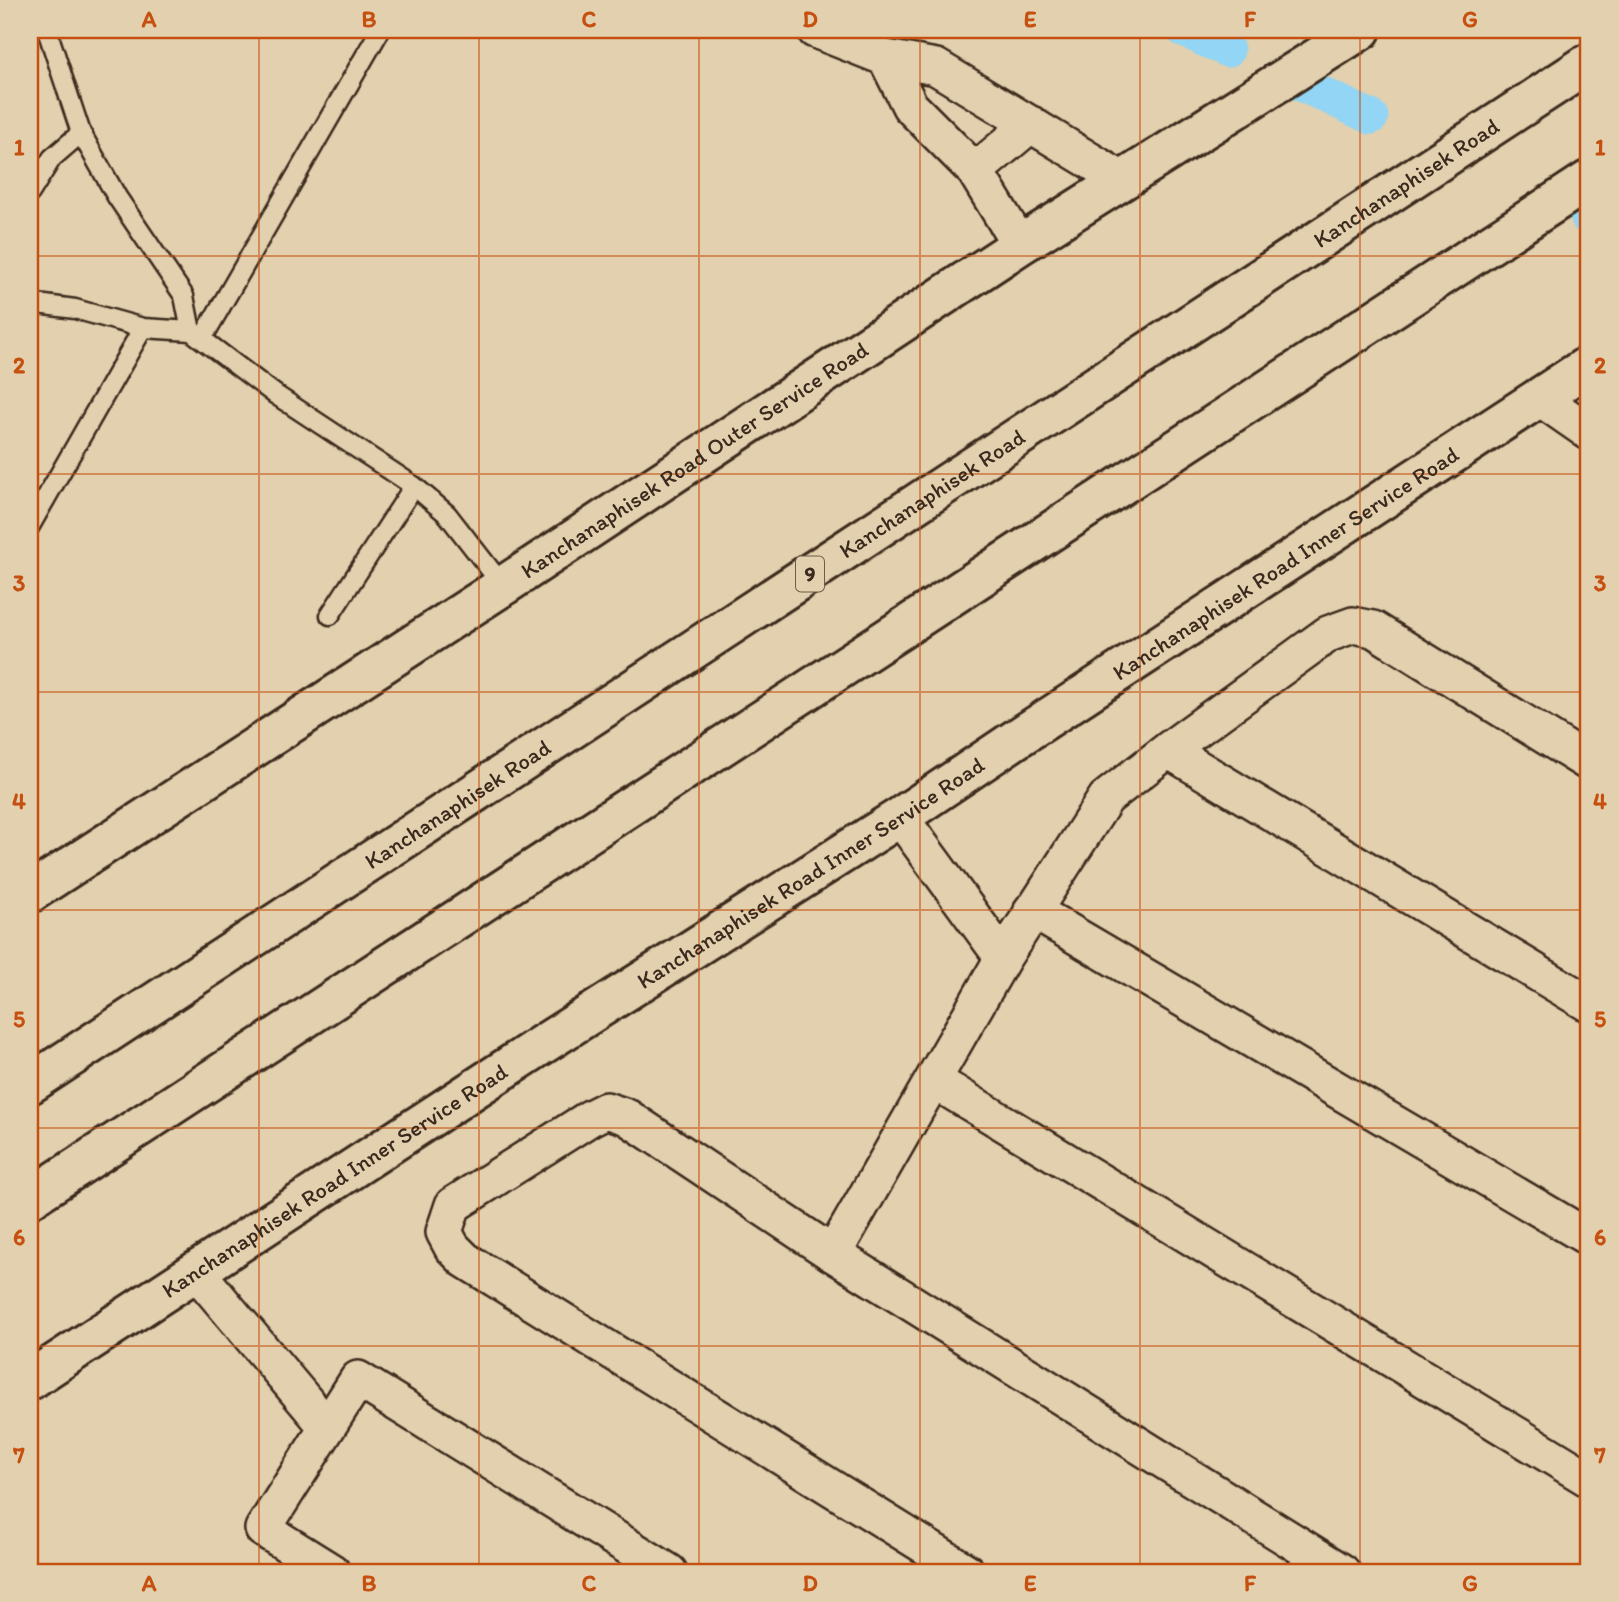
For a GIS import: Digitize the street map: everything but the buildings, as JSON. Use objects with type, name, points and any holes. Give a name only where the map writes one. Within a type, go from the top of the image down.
[{"type":"main road","name":"Kanchanaphisek Road Outer Service Road","points":[[30,893],[503,586],[1020,245],[1361,30]]},
{"type":"main road","name":"Kanchanaphisek Road","points":[[30,1084],[1589,63]]},
{"type":"main road","points":[[30,1198],[1589,180]]},
{"type":"main road","name":"Kanchanaphisek Road Inner Service Road","points":[[30,1380],[540,1046],[900,817],[1589,365]]},
{"type":"street","points":[[815,30],[886,58],[936,67],[1122,180]]},
{"type":"street","points":[[886,58],[910,106],[975,171],[1020,245]]},
{"type":"street","points":[[975,171],[1031,124]]},
{"type":"street","points":[[1540,398],[1589,432]]},
{"type":"street","points":[[833,1254],[1003,958],[1106,798],[1328,634],[1353,625],[1373,629],[1589,763]]},
{"type":"street","points":[[1168,750],[1589,1004]]},
{"type":"street","points":[[900,817],[1003,958]]},
{"type":"street","points":[[1032,910],[1589,1238]]},
{"type":"street","points":[[933,1080],[1589,1479]]},
{"type":"street","points":[[967,1572],[465,1260],[452,1247],[444,1232],[453,1205],[590,1118],[606,1110],[627,1117],[833,1254],[1342,1572]]},
{"type":"street","points":[[196,1272],[327,1427]]},
{"type":"street","points":[[332,1572],[263,1530],[358,1380],[669,1572]]},
{"type":"lane","points":[[47,30],[82,133],[117,197],[184,296],[196,335]]},
{"type":"lane","points":[[196,335],[379,32]]},
{"type":"lane","points":[[30,193],[52,158],[82,133]]},
{"type":"lane","points":[[30,303],[75,309],[143,328],[196,335],[276,395],[414,486],[447,514],[503,586]]},
{"type":"lane","points":[[30,526],[143,328]]},
{"type":"lane","points":[[330,615],[414,486]]},
{"type":"waterway","points":[[1184,30],[1227,50]]},
{"type":"waterway","points":[[1303,85],[1371,117]]}]
